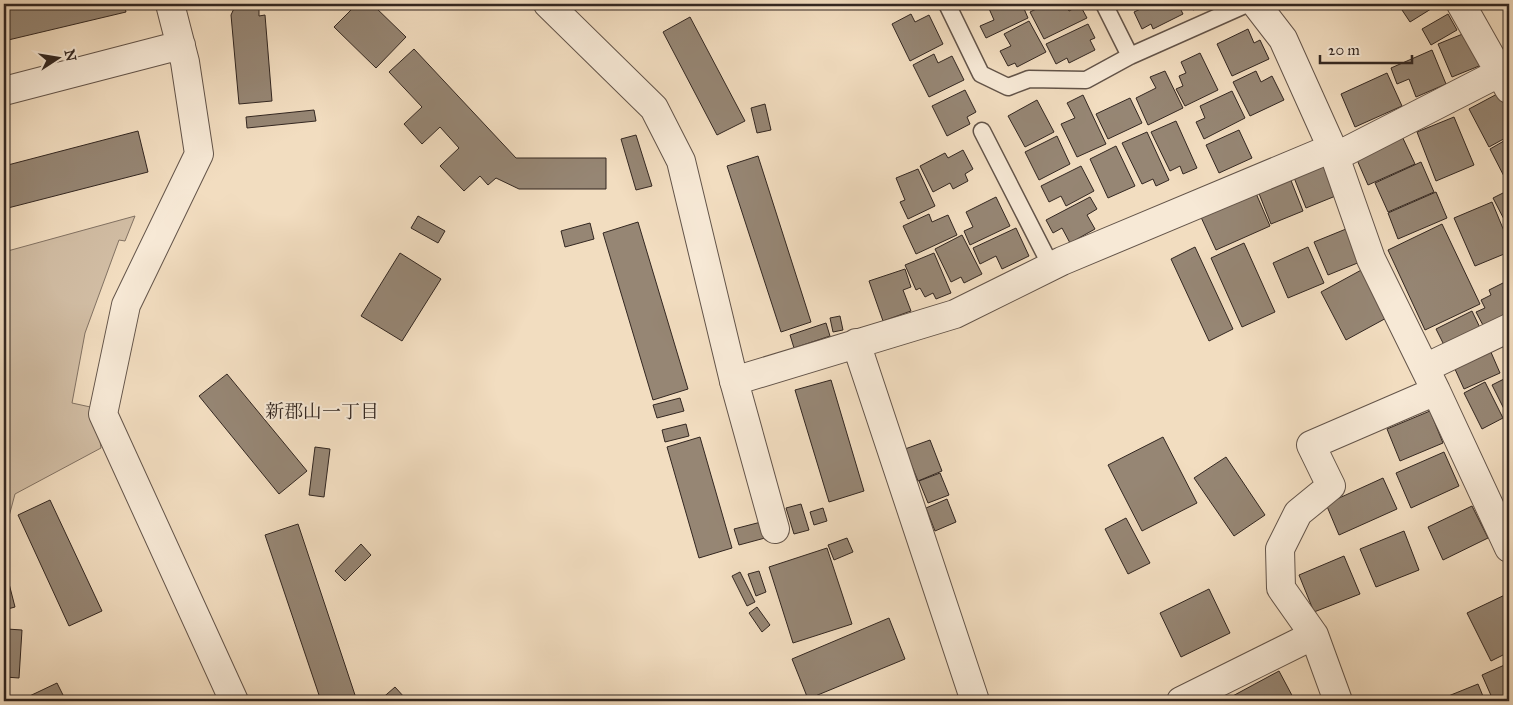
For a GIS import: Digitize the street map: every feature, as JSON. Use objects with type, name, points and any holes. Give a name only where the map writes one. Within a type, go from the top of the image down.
[{"type":"street","points":[[170,4],[185,62],[199,154],[126,305],[103,414],[234,701]]},
{"type":"street","points":[[548,4],[654,108],[682,161],[734,381],[774,529]]},
{"type":"street","points":[[1256,4],[1283,39],[1334,153],[1370,259],[1430,379],[1509,548]]},
{"type":"street","points":[[734,381],[956,314],[1062,261],[1334,153],[1505,81],[1461,4]]},
{"type":"street","points":[[4,91],[181,45]]},
{"type":"street","points":[[1338,701],[1314,635],[1281,588],[1280,549],[1298,512],[1331,486],[1311,445],[1430,379],[1509,328]]},
{"type":"street","points":[[856,343],[974,701]]},
{"type":"street","points":[[1180,701],[1314,635]]},
{"type":"lane","points":[[947,4],[981,74],[1008,87],[1029,78],[1086,80],[1130,56],[1247,4]]},
{"type":"lane","points":[[1104,4],[1130,56]]},
{"type":"lane","points":[[982,131],[1051,266]]},
{"type":"shaded area","points":[[135,216],[125,241],[119,240],[85,333],[72,403],[95,408],[101,448],[15,494],[4,535],[4,252]]},
{"type":"building","points":[[4,4],[124,4],[126,12],[4,41]]},
{"type":"building","points":[[236,4],[263,4],[259,9],[259,16],[265,15],[272,101],[239,104],[231,15]]},
{"type":"building","points":[[357,4],[372,4],[406,37],[376,68],[334,27]]},
{"type":"building","points":[[987,4],[1022,4],[1028,18],[986,38],[980,26],[994,20]]},
{"type":"building","points":[[1046,4],[1065,4],[1069,11],[1080,5],[1087,18],[1044,39],[1030,12]]},
{"type":"building","points":[[1146,4],[1178,4],[1183,14],[1153,29],[1151,24],[1142,29],[1134,12],[1147,6]]},
{"type":"building","points":[[1190,4],[1206,4],[1193,10]]},
{"type":"building","points":[[1398,4],[1439,4],[1410,22]]},
{"type":"building","points":[[911,14],[915,22],[929,15],[943,44],[910,61],[892,24]]},
{"type":"building","points":[[1448,14],[1457,30],[1431,45],[1422,29]]},
{"type":"building","points":[[690,17],[745,121],[717,135],[663,32]]},
{"type":"building","points":[[1029,21],[1046,52],[1017,67],[1015,63],[1008,66],[1000,51],[1011,46],[1004,34]]},
{"type":"building","points":[[1088,24],[1095,38],[1090,40],[1095,50],[1069,63],[1067,58],[1056,64],[1046,44]]},
{"type":"building","points":[[1248,29],[1254,43],[1260,40],[1269,59],[1232,76],[1217,44]]},
{"type":"building","points":[[1470,31],[1484,64],[1452,77],[1438,44]]},
{"type":"building","points":[[414,49],[516,158],[606,158],[606,189],[519,189],[496,178],[488,185],[480,176],[464,191],[440,166],[459,148],[440,127],[422,144],[404,124],[422,107],[389,72]]},
{"type":"building","points":[[1432,50],[1446,84],[1416,97],[1409,79],[1397,84],[1391,68]]},
{"type":"building","points":[[1200,53],[1218,90],[1185,106],[1176,89],[1183,86],[1179,76],[1186,73],[1181,62]]},
{"type":"building","points":[[934,54],[938,63],[952,56],[964,80],[929,97],[913,65]]},
{"type":"building","points":[[1165,71],[1183,108],[1148,125],[1136,98],[1156,88],[1150,77]]},
{"type":"building","points":[[1256,71],[1261,82],[1272,76],[1284,100],[1250,116],[1233,82]]},
{"type":"building","points":[[1387,73],[1402,106],[1355,127],[1341,94]]},
{"type":"building","points":[[965,90],[976,112],[967,117],[970,124],[947,136],[932,106]]},
{"type":"building","points":[[1232,91],[1245,118],[1204,139],[1196,122],[1205,118],[1200,106]]},
{"type":"building","points":[[1499,93],[1509,113],[1509,136],[1489,147],[1469,109]]},
{"type":"building","points":[[1083,95],[1106,144],[1077,157],[1061,124],[1075,118],[1067,103]]},
{"type":"building","points":[[1130,98],[1142,123],[1108,139],[1096,114]]},
{"type":"building","points":[[1037,100],[1054,132],[1025,147],[1008,116]]},
{"type":"building","points":[[765,104],[771,130],[757,133],[751,108]]},
{"type":"building","points":[[314,110],[316,121],[247,128],[246,117]]},
{"type":"building","points":[[1454,117],[1474,165],[1436,181],[1417,132]]},
{"type":"building","points":[[1176,121],[1197,168],[1183,174],[1180,166],[1170,171],[1151,132]]},
{"type":"building","points":[[1239,130],[1252,158],[1219,173],[1206,145]]},
{"type":"building","points":[[138,131],[148,172],[4,209],[4,166]]},
{"type":"building","points":[[1147,132],[1169,180],[1156,186],[1153,179],[1142,184],[1122,143]]},
{"type":"building","points":[[1400,132],[1415,164],[1368,185],[1354,153]]},
{"type":"building","points":[[636,135],[652,186],[636,190],[621,139]]},
{"type":"building","points":[[1057,136],[1070,164],[1039,180],[1025,152]]},
{"type":"building","points":[[1509,138],[1509,186],[1490,149]]},
{"type":"building","points":[[1116,146],[1135,186],[1108,198],[1090,159]]},
{"type":"building","points":[[963,150],[973,169],[965,174],[968,181],[953,189],[950,183],[933,192],[920,166],[945,153],[948,158]]},
{"type":"building","points":[[758,156],[811,322],[781,332],[727,166]]},
{"type":"building","points":[[1325,162],[1338,195],[1306,208],[1293,175]]},
{"type":"building","points":[[1421,162],[1434,192],[1388,212],[1375,183]]},
{"type":"building","points":[[1081,166],[1094,191],[1066,206],[1061,196],[1049,202],[1041,186]]},
{"type":"building","points":[[918,169],[935,206],[908,219],[900,202],[905,200],[896,178]]},
{"type":"building","points":[[1290,178],[1303,211],[1271,224],[1258,191]]},
{"type":"building","points":[[1509,190],[1509,229],[1493,198]]},
{"type":"building","points":[[1255,191],[1270,226],[1216,250],[1200,215]]},
{"type":"building","points":[[1436,192],[1447,218],[1398,239],[1388,213]]},
{"type":"building","points":[[996,197],[1010,226],[970,245],[964,231],[973,227],[966,212]]},
{"type":"building","points":[[1090,197],[1097,209],[1087,215],[1095,229],[1070,243],[1062,228],[1053,233],[1046,220]]},
{"type":"building","points":[[1492,202],[1509,243],[1509,252],[1475,266],[1454,218]]},
{"type":"building","points":[[929,214],[932,222],[948,215],[957,235],[916,254],[903,226]]},
{"type":"building","points":[[418,216],[445,231],[438,243],[411,228]]},
{"type":"building","points":[[638,222],[688,389],[653,400],[603,233]]},
{"type":"building","points":[[590,223],[594,239],[565,247],[561,231]]},
{"type":"building","points":[[1442,224],[1480,304],[1425,330],[1388,250]]},
{"type":"building","points":[[1016,228],[1029,256],[1002,269],[996,256],[980,264],[973,248]]},
{"type":"building","points":[[1346,229],[1360,262],[1328,275],[1314,242]]},
{"type":"building","points":[[962,235],[982,274],[964,283],[961,277],[951,282],[935,249]]},
{"type":"building","points":[[1244,243],[1275,312],[1242,327],[1211,258]]},
{"type":"building","points":[[1195,247],[1233,329],[1209,341],[1171,259]]},
{"type":"building","points":[[1308,247],[1324,283],[1288,298],[1273,263]]},
{"type":"building","points":[[400,253],[441,279],[402,341],[361,316]]},
{"type":"building","points":[[934,253],[951,293],[936,299],[933,293],[925,297],[920,288],[916,290],[905,265]]},
{"type":"building","points":[[1365,268],[1390,316],[1346,340],[1321,292]]},
{"type":"building","points":[[905,269],[911,287],[903,290],[911,311],[883,321],[869,281]]},
{"type":"building","points":[[1509,280],[1509,317],[1485,329],[1476,312],[1485,308],[1481,300],[1491,295],[1489,290]]},
{"type":"building","points":[[1472,311],[1483,334],[1447,351],[1436,329]]},
{"type":"building","points":[[840,316],[843,330],[833,332],[830,318]]},
{"type":"building","points":[[826,323],[830,336],[794,348],[790,335]]},
{"type":"building","points":[[1490,350],[1500,373],[1464,389],[1454,367]]},
{"type":"building","points":[[227,374],[307,471],[279,494],[199,396]]},
{"type":"building","points":[[1504,379],[1509,389],[1509,411],[1506,413],[1492,385]]},
{"type":"building","points":[[831,380],[864,491],[829,502],[795,390]]},
{"type":"building","points":[[1485,382],[1503,418],[1482,429],[1464,393]]},
{"type":"building","points":[[680,398],[684,411],[657,418],[653,405]]},
{"type":"building","points":[[1430,411],[1443,443],[1400,461],[1387,429]]},
{"type":"building","points":[[686,424],[689,436],[665,442],[662,430]]},
{"type":"building","points":[[700,437],[732,548],[699,558],[667,447]]},
{"type":"building","points":[[1163,437],[1197,503],[1142,531],[1108,465]]},
{"type":"building","points":[[930,440],[942,471],[918,481],[905,449]]},
{"type":"building","points":[[315,447],[330,449],[324,497],[309,495]]},
{"type":"building","points":[[1444,452],[1459,486],[1411,508],[1396,473]]},
{"type":"building","points":[[1226,457],[1265,515],[1234,536],[1194,478]]},
{"type":"building","points":[[940,473],[949,495],[928,503],[919,481]]},
{"type":"building","points":[[1383,478],[1397,509],[1339,535],[1326,504]]},
{"type":"building","points":[[947,499],[956,522],[935,531],[926,508]]},
{"type":"building","points":[[50,500],[102,611],[69,626],[18,515]]},
{"type":"building","points":[[801,504],[809,530],[794,534],[786,508]]},
{"type":"building","points":[[1472,506],[1488,538],[1443,560],[1428,527]]},
{"type":"building","points":[[823,508],[827,521],[814,525],[810,512]]},
{"type":"building","points":[[1126,518],[1150,563],[1128,574],[1105,529]]},
{"type":"building","points":[[761,522],[765,538],[739,545],[734,529]]},
{"type":"building","points":[[298,524],[357,701],[321,701],[265,535]]},
{"type":"building","points":[[1404,531],[1419,570],[1376,587],[1360,549]]},
{"type":"building","points":[[847,538],[853,552],[834,560],[828,545]]},
{"type":"building","points":[[361,544],[371,555],[345,581],[335,571]]},
{"type":"building","points":[[827,548],[852,624],[793,643],[769,567]]},
{"type":"building","points":[[1344,556],[1360,594],[1314,612],[1299,575]]},
{"type":"building","points":[[4,564],[15,607],[4,610]]},
{"type":"building","points":[[759,571],[766,592],[756,596],[748,574]]},
{"type":"building","points":[[740,572],[755,602],[747,606],[732,576]]},
{"type":"building","points":[[1209,589],[1230,633],[1181,657],[1160,613]]},
{"type":"building","points":[[1509,593],[1509,652],[1491,661],[1467,613]]},
{"type":"building","points":[[757,607],[770,625],[762,632],[749,613]]},
{"type":"building","points":[[889,618],[905,659],[808,699],[792,659]]},
{"type":"building","points":[[7,629],[22,630],[19,678],[5,677]]},
{"type":"building","points":[[1509,663],[1509,694],[1493,700],[1482,675]]},
{"type":"building","points":[[1279,671],[1295,701],[1230,701],[1229,698]]},
{"type":"building","points":[[57,683],[66,701],[19,701]]},
{"type":"building","points":[[1478,684],[1485,701],[1436,701]]},
{"type":"building","points":[[395,687],[405,698],[402,701],[379,701]]},
{"type":"district","name":"新郡山一丁目","points":[[322,411]]}]
